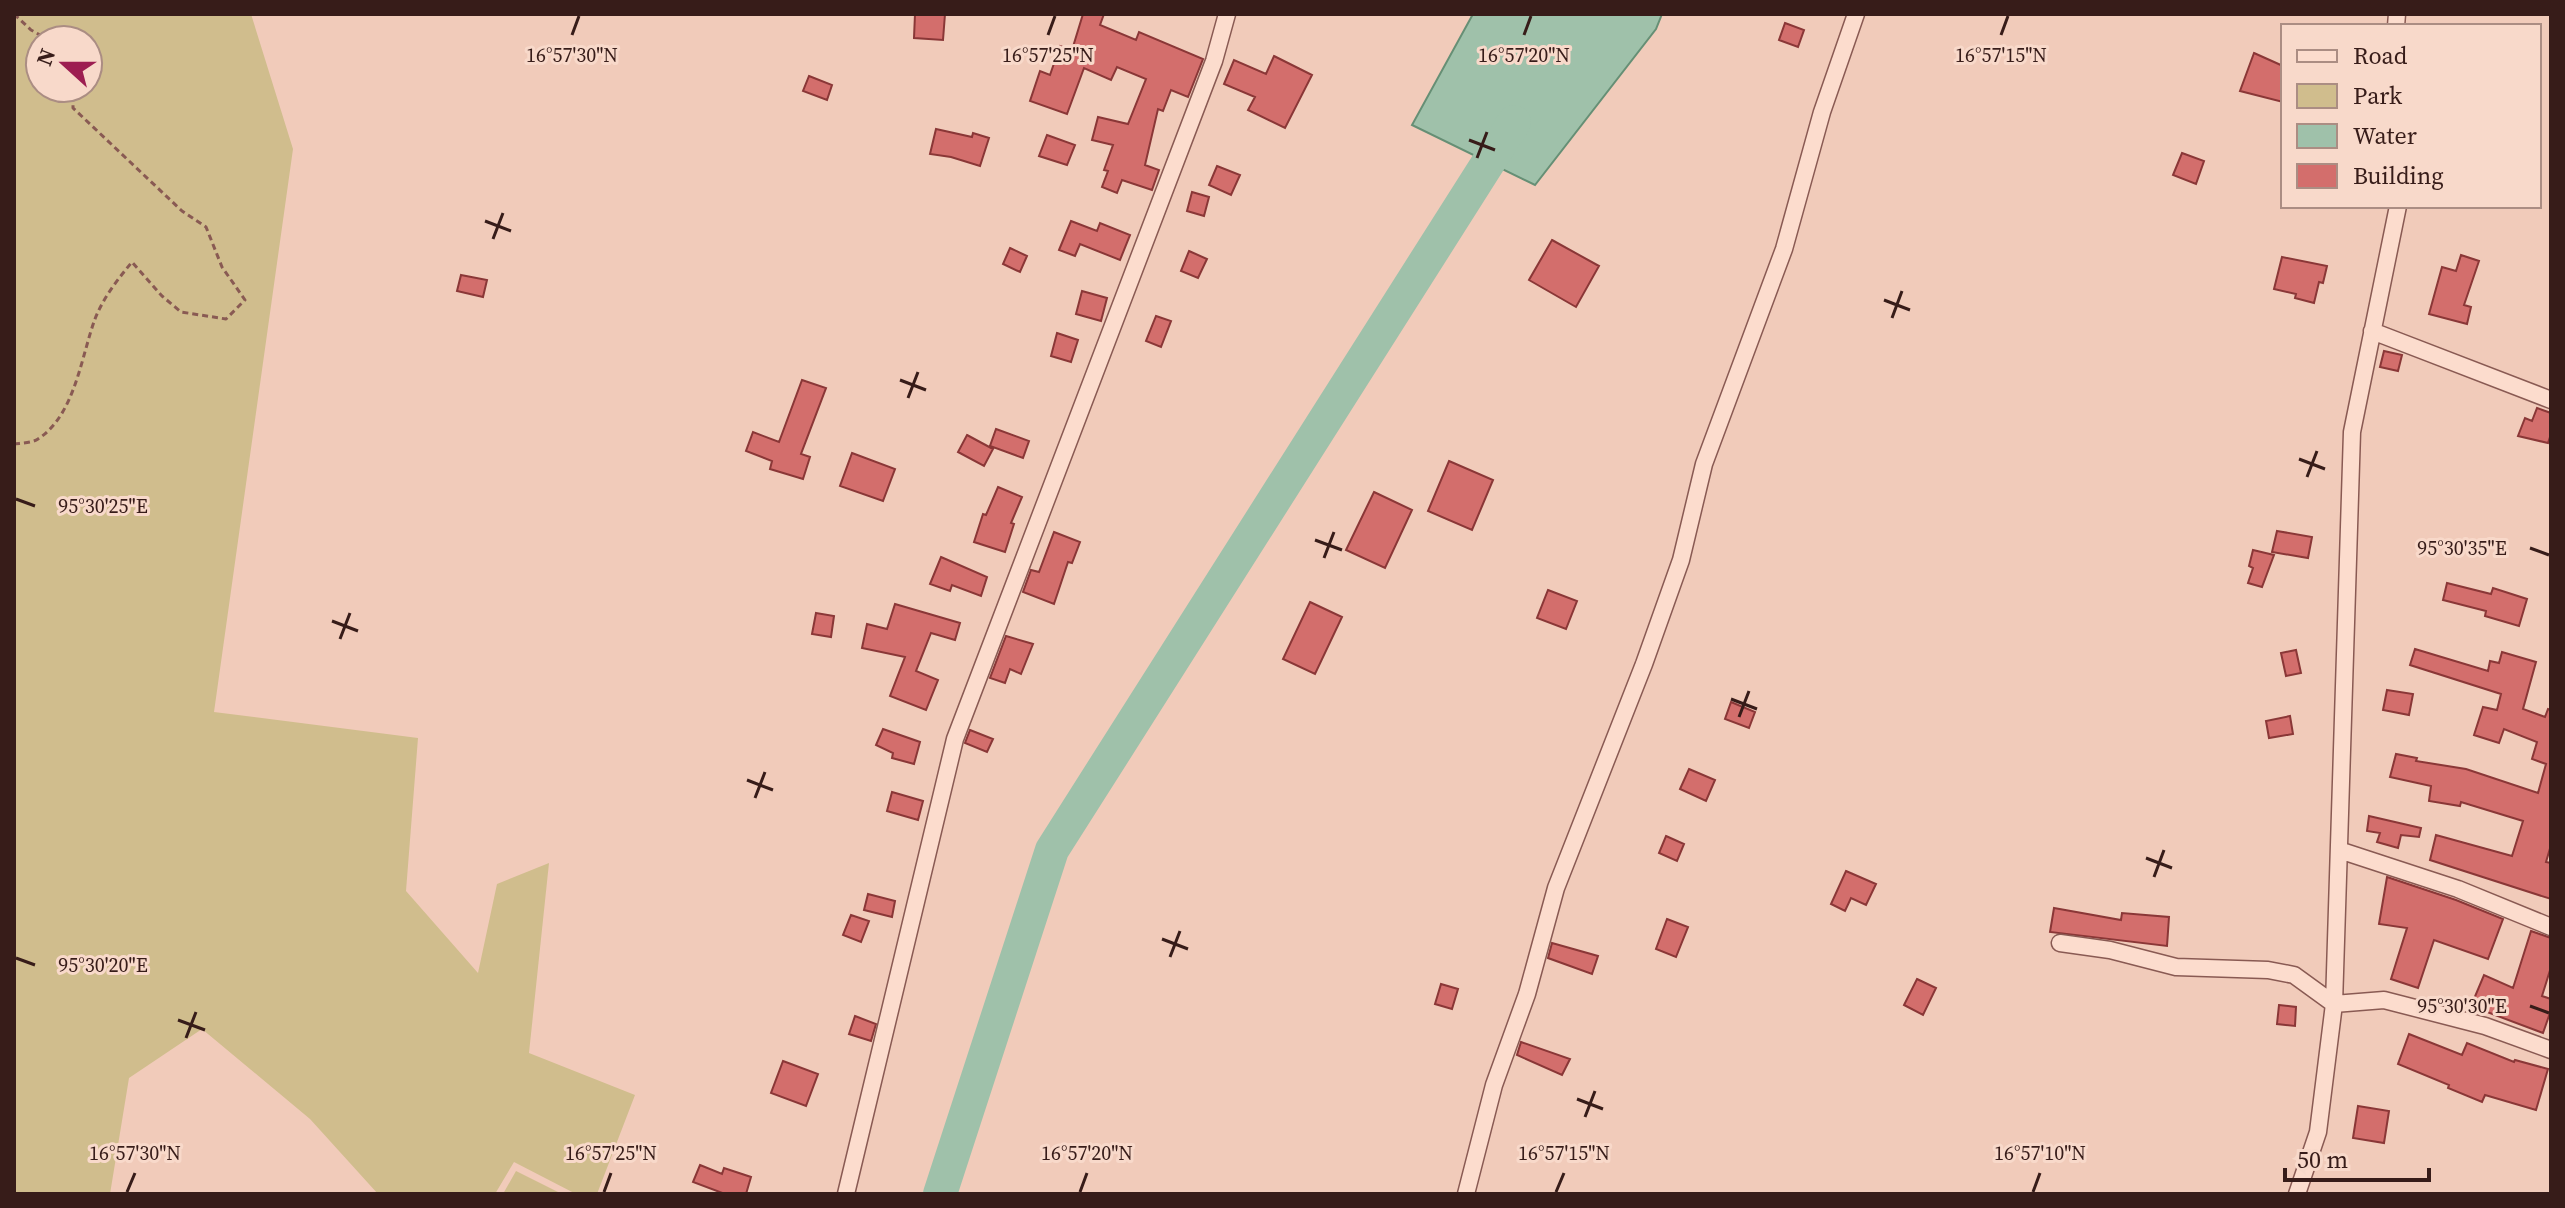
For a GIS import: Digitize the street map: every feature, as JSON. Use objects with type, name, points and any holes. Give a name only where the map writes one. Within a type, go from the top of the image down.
[{"type":"street","points":[[846,1194],[955,739],[1214,61],[1227,14]]},
{"type":"street","points":[[1466,1194],[1494,1085],[1527,994],[1556,888],[1644,664],[1681,560],[1704,464],[1784,249],[1822,112],[1856,14]]},
{"type":"street","points":[[2297,1194],[2318,1132],[2334,1004],[2352,432],[2398,208]]},
{"type":"street","points":[[2372,331],[2551,400]]},
{"type":"street","points":[[2339,850],[2458,889],[2551,927]]},
{"type":"street","points":[[2060,943],[2110,950],[2176,967],[2268,970],[2294,975],[2334,1004],[2384,1000],[2485,1026],[2551,1050]]},
{"type":"path","points":[[14,444],[37,441],[59,417],[71,392],[96,316],[117,279],[132,262],[181,312],[226,319],[245,300],[222,267],[206,227],[182,211],[73,108],[73,104]]},
{"type":"green space","points":[[14,14],[251,14],[293,149],[214,712],[418,738],[406,891],[478,973],[497,884],[549,863],[529,1053],[635,1095],[597,1194],[576,1194],[514,1162],[495,1194],[378,1194],[310,1119],[202,1029],[129,1078],[110,1194],[14,1194]]},
{"type":"green space","points":[[516,1171],[562,1194],[503,1194]]},
{"type":"water","points":[[1473,14],[1662,14],[1656,29],[1535,185],[1412,125]]},
{"type":"building","points":[[915,14],[945,14],[943,40],[914,38]]},
{"type":"building","points":[[1083,14],[1104,14],[1100,25],[1136,40],[1139,32],[1203,59],[1188,97],[1171,90],[1163,111],[1158,109],[1145,165],[1159,170],[1152,190],[1122,180],[1117,193],[1102,187],[1113,145],[1092,140],[1098,117],[1128,124],[1146,79],[1117,67],[1111,80],[1084,68],[1067,114],[1030,101],[1040,71],[1050,75],[1060,46],[1072,50]]},
{"type":"building","points":[[1785,23],[1804,30],[1798,47],[1779,40]]},
{"type":"building","points":[[2254,53],[2281,65],[2281,101],[2240,91]]},
{"type":"building","points":[[1274,56],[1312,75],[1285,128],[1248,110],[1255,97],[1224,84],[1234,60],[1266,74]]},
{"type":"building","points":[[809,76],[832,85],[827,100],[803,91]]},
{"type":"building","points":[[936,129],[989,138],[980,166],[930,154]]},
{"type":"building","points":[[1047,135],[1075,145],[1067,165],[1039,156]]},
{"type":"building","points":[[2182,153],[2204,161],[2196,184],[2173,175]]},
{"type":"building","points":[[1217,166],[1240,175],[1231,195],[1209,185]]},
{"type":"building","points":[[1192,192],[1209,197],[1204,216],[1187,211]]},
{"type":"building","points":[[1071,221],[1097,231],[1100,223],[1130,235],[1120,260],[1080,244],[1075,256],[1059,250]]},
{"type":"building","points":[[1552,240],[1599,266],[1576,307],[1529,280]]},
{"type":"building","points":[[1010,248],[1027,256],[1020,272],[1003,264]]},
{"type":"building","points":[[1189,251],[1207,259],[1198,278],[1181,271]]},
{"type":"building","points":[[2461,255],[2479,261],[2464,305],[2471,307],[2467,324],[2429,314],[2442,267],[2456,271]]},
{"type":"building","points":[[2282,257],[2327,266],[2314,303],[2295,298],[2296,294],[2274,289]]},
{"type":"building","points":[[461,275],[487,280],[483,297],[457,291]]},
{"type":"building","points":[[1082,291],[1107,298],[1101,321],[1076,314]]},
{"type":"building","points":[[1156,316],[1171,321],[1161,347],[1146,341]]},
{"type":"building","points":[[1057,333],[1078,340],[1071,362],[1051,356]]},
{"type":"building","points":[[2384,351],[2402,355],[2398,371],[2380,367]]},
{"type":"building","points":[[802,380],[826,388],[801,454],[810,457],[803,479],[770,469],[772,461],[746,451],[753,432],[779,442]]},
{"type":"building","points":[[2537,408],[2551,413],[2548,443],[2518,436],[2525,418],[2532,421]]},
{"type":"building","points":[[996,429],[1029,441],[1023,458],[990,446]]},
{"type":"building","points":[[967,435],[993,449],[984,466],[958,452]]},
{"type":"building","points":[[852,453],[895,469],[883,501],[840,486]]},
{"type":"building","points":[[1449,461],[1493,480],[1472,530],[1428,511]]},
{"type":"building","points":[[998,487],[1022,497],[1011,523],[1014,524],[1005,552],[974,542],[983,514],[986,515]]},
{"type":"building","points":[[1374,492],[1412,510],[1385,568],[1346,550]]},
{"type":"building","points":[[2277,531],[2312,537],[2308,558],[2272,552]]},
{"type":"building","points":[[1054,532],[1080,542],[1072,563],[1068,562],[1054,604],[1023,592],[1031,570],[1039,572]]},
{"type":"building","points":[[2253,550],[2274,555],[2262,587],[2248,583],[2253,568],[2249,566]]},
{"type":"building","points":[[941,557],[987,577],[981,596],[952,585],[950,591],[930,584]]},
{"type":"building","points":[[2447,583],[2491,594],[2493,588],[2527,599],[2519,626],[2485,616],[2486,611],[2443,600]]},
{"type":"building","points":[[1548,590],[1577,601],[1566,629],[1537,618]]},
{"type":"building","points":[[1310,602],[1342,617],[1315,674],[1283,659]]},
{"type":"building","points":[[895,604],[960,623],[955,640],[931,633],[916,671],[938,680],[926,710],[890,696],[905,657],[862,648],[867,624],[887,629]]},
{"type":"building","points":[[816,613],[834,616],[831,637],[812,634]]},
{"type":"building","points":[[1006,636],[1033,644],[1021,674],[1010,669],[1005,683],[990,678]]},
{"type":"building","points":[[2415,649],[2488,671],[2490,661],[2499,663],[2502,652],[2536,662],[2523,709],[2545,717],[2548,709],[2551,710],[2551,845],[2546,862],[2551,863],[2551,899],[2430,860],[2436,835],[2512,856],[2523,821],[2461,802],[2460,806],[2429,801],[2431,786],[2390,777],[2396,754],[2417,758],[2416,761],[2466,769],[2538,793],[2546,764],[2532,759],[2537,742],[2504,729],[2499,743],[2474,735],[2483,707],[2497,710],[2501,694],[2410,665]]},
{"type":"building","points":[[2296,650],[2301,673],[2286,676],[2281,653]]},
{"type":"building","points":[[2387,690],[2413,694],[2409,715],[2383,710]]},
{"type":"building","points":[[1731,702],[1755,712],[1749,728],[1725,719]]},
{"type":"building","points":[[2290,716],[2293,734],[2269,738],[2266,721]]},
{"type":"building","points":[[883,729],[920,742],[914,764],[892,758],[893,753],[876,745]]},
{"type":"building","points":[[970,730],[993,739],[987,752],[965,743]]},
{"type":"building","points":[[1689,769],[1715,780],[1706,801],[1680,789]]},
{"type":"building","points":[[892,792],[923,801],[918,820],[887,811]]},
{"type":"building","points":[[2369,816],[2421,828],[2419,837],[2401,835],[2398,848],[2377,842],[2380,833],[2367,831]]},
{"type":"building","points":[[1666,836],[1684,844],[1677,861],[1659,853]]},
{"type":"building","points":[[1846,871],[1876,884],[1866,905],[1851,898],[1845,911],[1831,904]]},
{"type":"building","points":[[2387,877],[2503,919],[2488,959],[2434,940],[2418,988],[2391,979],[2407,928],[2379,924]]},
{"type":"building","points":[[868,894],[895,901],[892,917],[864,910]]},
{"type":"building","points":[[2054,908],[2121,920],[2122,913],[2169,917],[2167,946],[2050,932]]},
{"type":"building","points":[[851,915],[869,921],[861,942],[843,935]]},
{"type":"building","points":[[1667,919],[1688,927],[1676,957],[1656,949]]},
{"type":"building","points":[[2531,931],[2551,938],[2551,967],[2542,996],[2551,999],[2551,1010],[2543,1033],[2471,1006],[2484,975],[2513,988]]},
{"type":"building","points":[[1552,943],[1598,956],[1592,974],[1548,958]]},
{"type":"building","points":[[1917,979],[1936,988],[1923,1015],[1904,1005]]},
{"type":"building","points":[[1441,984],[1458,989],[1452,1009],[1435,1004]]},
{"type":"building","points":[[2279,1005],[2296,1007],[2295,1026],[2277,1024]]},
{"type":"building","points":[[855,1016],[876,1024],[871,1041],[849,1034]]},
{"type":"building","points":[[2409,1034],[2462,1055],[2467,1043],[2514,1062],[2548,1069],[2536,1110],[2485,1095],[2482,1102],[2398,1064]]},
{"type":"building","points":[[1521,1042],[1570,1059],[1562,1075],[1517,1055]]},
{"type":"building","points":[[783,1061],[818,1074],[806,1106],[771,1093]]},
{"type":"building","points":[[2358,1106],[2389,1111],[2384,1143],[2353,1138]]},
{"type":"building","points":[[700,1165],[722,1174],[724,1168],[751,1177],[746,1194],[725,1194],[693,1182]]},
{"type":"waterway","points":[[940,1194],[1052,850],[1514,122]]}]
